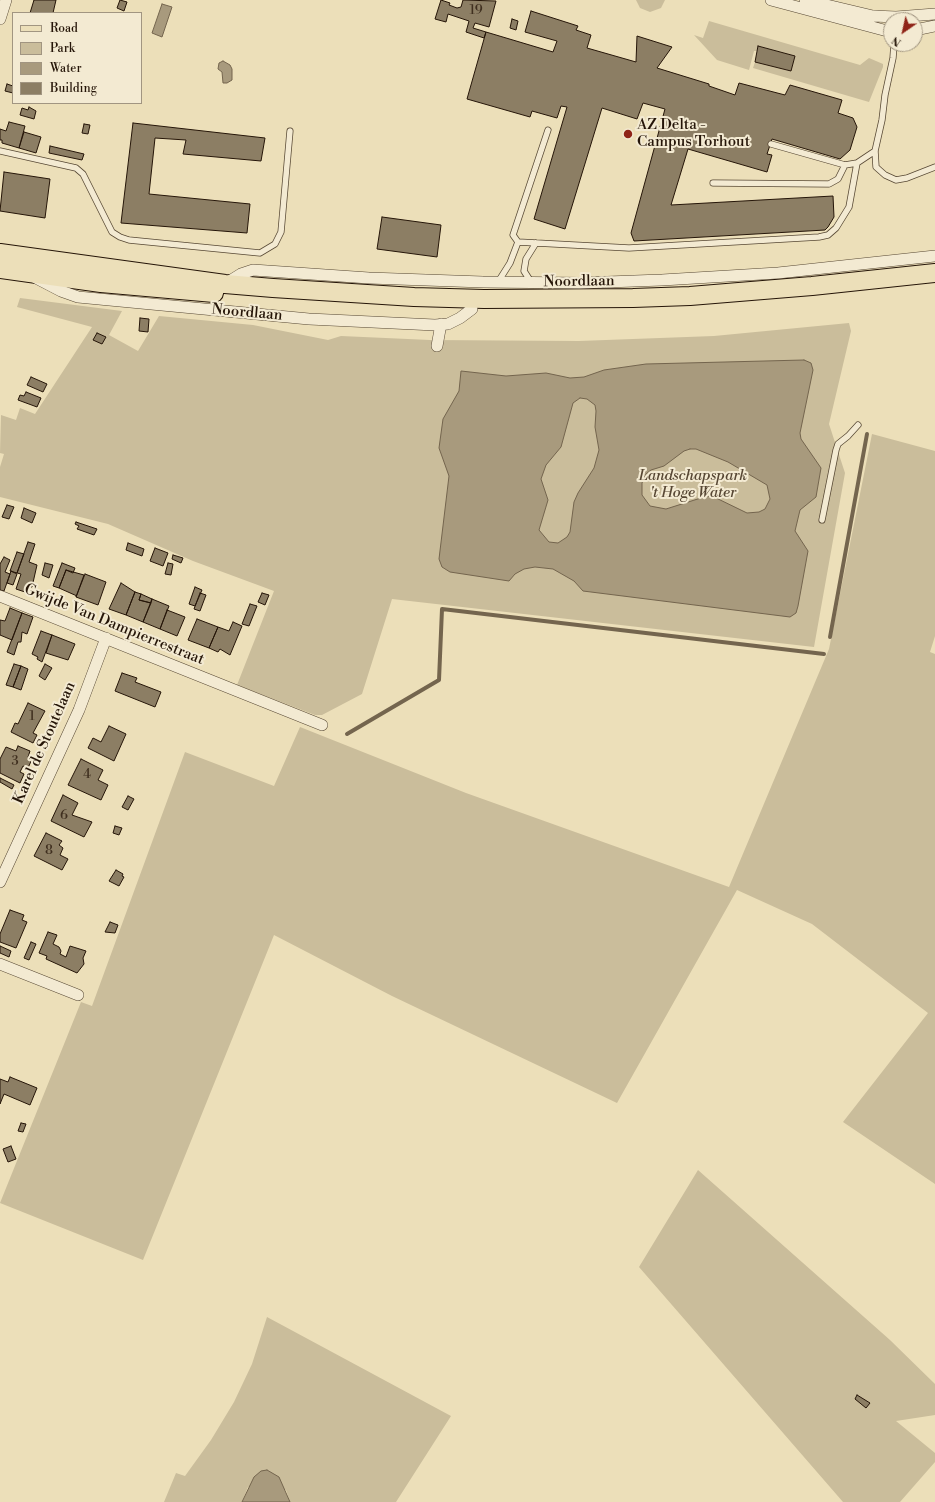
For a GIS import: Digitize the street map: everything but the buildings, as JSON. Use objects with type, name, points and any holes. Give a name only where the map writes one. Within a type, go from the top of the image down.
[{"type":"main road","name":"Noordlaan","points":[[0,253],[225,284],[414,297],[578,299],[662,297],[764,291],[935,273]]},
{"type":"main road","name":"Noordlaan","points":[[0,269],[131,286],[304,301],[395,307],[472,309],[686,306],[824,296],[935,284]]},
{"type":"street","points":[[0,19],[6,0]]},
{"type":"street","points":[[771,0],[816,8],[883,17]]},
{"type":"street","points":[[805,0],[816,8],[883,29]]},
{"type":"street","points":[[923,15],[935,14]]},
{"type":"street","points":[[923,28],[935,26]]},
{"type":"street","name":"Noordlaan","points":[[225,284],[241,274],[253,270],[375,279],[498,282],[602,282],[720,277],[839,267],[935,256]]},
{"type":"street","name":"Noordlaan","points":[[23,272],[61,291],[87,298],[316,319],[404,324],[448,324],[460,318],[472,309]]},
{"type":"street","points":[[437,346],[441,324]]},
{"type":"street","name":"Gwijde Van Dampierrestraat","points":[[0,596],[218,682],[322,725]]},
{"type":"street","name":"Karel de Stoutelaan","points":[[0,882],[79,710],[106,638]]},
{"type":"street","points":[[0,964],[78,995]]},
{"type":"lane","points":[[893,52],[882,120],[875,151],[876,167],[885,175],[896,180],[907,178],[935,166]]},
{"type":"lane","points":[[518,242],[513,235],[548,130]]},
{"type":"lane","points":[[0,151],[76,168],[83,174],[112,232],[120,237],[129,240],[260,253],[275,244],[281,232],[290,131]]},
{"type":"lane","points":[[770,144],[845,166],[857,163],[875,151]]},
{"type":"lane","points":[[518,242],[629,248],[819,237],[828,234],[836,228],[849,207],[857,163]]},
{"type":"lane","points":[[713,183],[829,184],[838,179],[845,166]]},
{"type":"lane","points":[[498,282],[504,275],[518,242]]},
{"type":"lane","points":[[532,282],[524,271],[526,259],[536,242]]},
{"type":"lane","points":[[822,520],[838,444],[858,425]]},
{"type":"green space","points":[[636,0],[665,0],[661,8],[650,12],[640,8]]},
{"type":"green space","points":[[709,21],[860,65],[869,58],[883,64],[883,67],[869,102],[753,68],[755,62],[791,71],[795,56],[759,46],[757,51],[754,51],[749,70],[717,60],[694,35],[703,38]]},
{"type":"green space","name":"Landschapspark 't Hoge Water","points":[[20,298],[122,311],[109,335],[138,351],[159,316],[253,325],[328,340],[341,336],[430,340],[579,341],[714,336],[849,323],[851,331],[829,424],[845,473],[814,647],[392,599],[362,694],[322,715],[315,715],[237,685],[274,591],[193,561],[108,524],[0,497],[0,467],[4,454],[0,453],[1,415],[16,420],[20,408],[35,414],[92,327],[17,307]]},
{"type":"green space","points":[[872,434],[935,451],[935,636],[930,652],[935,654],[935,1184],[843,1122],[928,1013],[812,924],[737,890],[617,1103],[392,996],[274,935],[143,1260],[0,1203],[81,1002],[92,1006],[185,752],[274,786],[300,727],[466,793],[729,887],[829,649]]},
{"type":"green space","points":[[698,1170],[890,1340],[935,1384],[935,1415],[896,1421],[935,1453],[935,1462],[900,1502],[843,1502],[639,1267]]},
{"type":"green space","points":[[267,1317],[451,1416],[396,1502],[290,1502],[286,1490],[248,1487],[242,1502],[164,1502],[176,1473],[185,1476],[211,1440],[234,1402],[252,1364]]},
{"type":"water","points":[[162,4],[172,7],[162,37],[152,33]]},
{"type":"water","points":[[223,61],[230,65],[232,69],[232,80],[227,83],[223,83],[222,72],[218,69],[219,63]]},
{"type":"water","points":[[804,360],[811,363],[813,370],[800,433],[801,439],[821,468],[816,497],[800,510],[795,531],[808,551],[798,606],[796,613],[790,617],[583,591],[574,581],[553,569],[535,567],[524,569],[515,574],[509,581],[450,572],[442,567],[439,559],[449,476],[439,448],[443,419],[459,391],[461,371],[506,376],[546,373],[570,378],[584,377],[604,370],[646,364]],"holes":[[[580,398],[587,399],[595,405],[595,427],[599,450],[594,468],[574,502],[570,532],[567,537],[558,543],[549,542],[539,530],[548,500],[541,479],[546,465],[561,447],[573,403]],[[696,449],[728,462],[767,485],[770,499],[765,509],[759,512],[747,513],[712,496],[704,497],[666,509],[650,506],[642,495],[642,483],[646,474],[651,470],[664,466],[684,451]]]},
{"type":"water","points":[[267,1470],[279,1477],[290,1502],[242,1502],[254,1477],[261,1471]]},
{"type":"waterway","points":[[830,637],[867,434]]},
{"type":"waterway","points":[[347,734],[439,680],[442,609],[824,654]]},
{"type":"place","name":"AZ Delta - Campus Torhout","points":[[628,134]]}]
